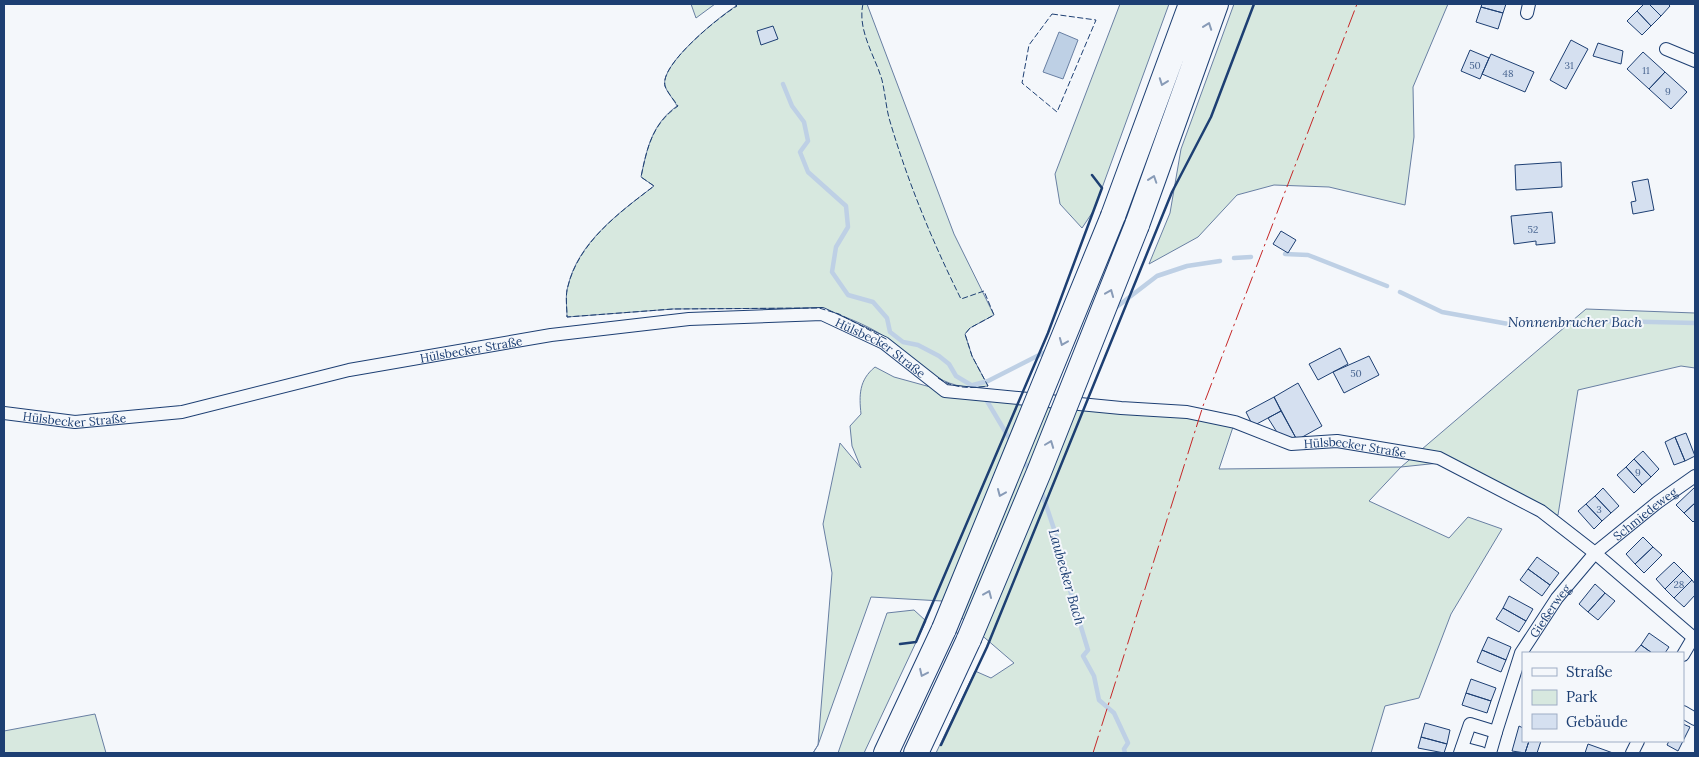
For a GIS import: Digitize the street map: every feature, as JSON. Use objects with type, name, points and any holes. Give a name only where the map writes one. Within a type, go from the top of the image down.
[{"type":"highway","points":[[886,753],[944,629],[1113,216],[1191,4]]},
{"type":"highway","points":[[916,753],[969,639],[1039,472],[1137,225],[1216,4]]},
{"type":"street","points":[[1666,49],[1695,61]]},
{"type":"street","name":"Hülsbecker Straße","points":[[4,413],[75,422],[182,412],[349,370],[552,335],[689,319],[822,314],[884,343],[945,391],[1121,408],[1187,412],[1235,422],[1291,444],[1337,441],[1439,458],[1541,511],[1595,552],[1694,638]]},
{"type":"street","name":"Schmiedeweg","points":[[1595,552],[1658,502],[1695,476]]},
{"type":"street","name":"Gießerweg","points":[[1490,753],[1521,653],[1556,598],[1595,552]]},
{"type":"street","points":[[1684,653],[1694,638]]},
{"type":"street","points":[[1684,713],[1695,719]]},
{"type":"street","points":[[1481,753],[1461,750],[1470,724],[1496,732]]},
{"type":"green space","points":[[691,4],[715,4],[696,18]]},
{"type":"green space","points":[[735,4],[867,4],[954,234],[994,315],[970,328],[965,334],[972,356],[988,386],[971,387],[944,381],[921,366],[878,332],[853,320],[819,308],[673,309],[567,317],[567,290],[573,270],[581,255],[614,217],[654,186],[641,177],[648,147],[656,129],[677,106],[665,86],[666,77],[671,66],[692,42],[736,6]]},
{"type":"green space","points":[[1120,4],[1169,4],[1094,210],[1082,228],[1060,204],[1055,174]]},
{"type":"green space","points":[[1234,4],[1448,4],[1413,87],[1414,137],[1405,205],[1329,187],[1274,185],[1237,195],[1198,237],[1149,264],[1170,213],[1181,149]]},
{"type":"green space","points":[[1586,309],[1695,313],[1695,368],[1681,366],[1578,390],[1558,515],[1545,519],[1439,463],[1401,467]]},
{"type":"green space","points":[[875,367],[894,377],[945,391],[1189,415],[1233,427],[1219,469],[1401,467],[1369,501],[1449,538],[1468,517],[1502,529],[1451,614],[1419,698],[1385,706],[1371,753],[936,753],[975,671],[991,678],[1014,663],[942,601],[871,597],[818,745],[832,573],[823,524],[840,443],[861,468],[852,446],[850,426],[861,414],[861,388],[866,377]]},
{"type":"green space","points":[[914,610],[926,621],[864,753],[838,753],[887,613]]},
{"type":"green space","points":[[95,714],[106,753],[4,753],[4,731]]},
{"type":"water","points":[[1059,32],[1078,40],[1063,79],[1043,72]]},
{"type":"building","points":[[1482,4],[1506,4],[1503,13],[1481,7]]},
{"type":"building","points":[[1644,4],[1649,4],[1661,16],[1651,26],[1637,11]]},
{"type":"building","points":[[1649,4],[1668,4],[1670,6],[1661,16]]},
{"type":"building","points":[[1481,7],[1503,13],[1498,29],[1476,22]]},
{"type":"building","points":[[1637,11],[1651,26],[1642,35],[1627,21]]},
{"type":"building","points":[[773,26],[778,39],[761,45],[757,31]]},
{"type":"building","points":[[1571,40],[1588,49],[1566,89],[1550,80]]},
{"type":"building","points":[[1598,43],[1623,51],[1621,64],[1593,56]]},
{"type":"building","points":[[1470,50],[1489,58],[1480,79],[1461,71]]},
{"type":"building","points":[[1643,52],[1665,72],[1649,89],[1627,69]]},
{"type":"building","points":[[1491,54],[1534,72],[1525,92],[1482,74]]},
{"type":"building","points":[[1665,72],[1687,92],[1671,109],[1649,89]]},
{"type":"building","points":[[1561,162],[1562,187],[1516,190],[1515,165]]},
{"type":"building","points":[[1648,179],[1654,210],[1633,214],[1631,202],[1636,201],[1632,182]]},
{"type":"building","points":[[1552,212],[1555,243],[1536,245],[1536,241],[1514,244],[1511,216]]},
{"type":"building","points":[[1281,231],[1296,240],[1288,253],[1273,244]]},
{"type":"building","points":[[1340,348],[1348,364],[1318,380],[1309,364]]},
{"type":"building","points":[[1369,356],[1379,375],[1344,393],[1333,372]]},
{"type":"building","points":[[1298,383],[1322,426],[1297,440],[1274,397]]},
{"type":"building","points":[[1274,397],[1281,411],[1253,426],[1246,412]]},
{"type":"building","points":[[1281,411],[1297,440],[1280,437],[1268,418]]},
{"type":"building","points":[[1686,433],[1695,456],[1685,461],[1675,437]]},
{"type":"building","points":[[1675,437],[1685,461],[1674,465],[1665,442]]},
{"type":"building","points":[[1643,451],[1659,469],[1651,477],[1634,459]]},
{"type":"building","points":[[1634,459],[1651,477],[1642,485],[1626,467]]},
{"type":"building","points":[[1626,467],[1642,485],[1634,493],[1617,475]]},
{"type":"building","points":[[1695,487],[1695,503],[1684,513],[1676,505]]},
{"type":"building","points":[[1603,488],[1619,506],[1611,513],[1595,496]]},
{"type":"building","points":[[1595,496],[1611,513],[1602,521],[1586,504]]},
{"type":"building","points":[[1695,503],[1695,520],[1693,522],[1684,513]]},
{"type":"building","points":[[1586,504],[1602,521],[1594,529],[1578,511]]},
{"type":"building","points":[[1643,537],[1653,547],[1635,564],[1626,554]]},
{"type":"building","points":[[1653,547],[1662,555],[1644,573],[1635,564]]},
{"type":"building","points":[[1537,557],[1559,573],[1550,585],[1528,569]]},
{"type":"building","points":[[1674,562],[1683,571],[1665,589],[1656,579]]},
{"type":"building","points":[[1528,569],[1550,585],[1542,596],[1520,580]]},
{"type":"building","points":[[1683,571],[1692,580],[1674,598],[1665,589]]},
{"type":"building","points":[[1692,580],[1695,584],[1695,595],[1684,607],[1674,598]]},
{"type":"building","points":[[1595,584],[1605,593],[1588,612],[1579,604]]},
{"type":"building","points":[[1605,593],[1615,601],[1598,620],[1588,612]]},
{"type":"building","points":[[1509,596],[1533,609],[1526,621],[1503,608]]},
{"type":"building","points":[[1503,608],[1526,621],[1519,632],[1496,619]]},
{"type":"building","points":[[1649,633],[1669,647],[1666,652],[1651,652],[1641,645]]},
{"type":"building","points":[[1488,637],[1511,647],[1506,660],[1482,650]]},
{"type":"building","points":[[1641,645],[1651,652],[1635,652]]},
{"type":"building","points":[[1482,650],[1506,660],[1501,672],[1477,662]]},
{"type":"building","points":[[1471,679],[1496,688],[1491,701],[1466,693]]},
{"type":"building","points":[[1466,693],[1491,701],[1487,713],[1462,705]]},
{"type":"building","points":[[1425,723],[1450,730],[1447,744],[1421,737]]},
{"type":"building","points":[[1684,724],[1690,727],[1684,739]]},
{"type":"building","points":[[1519,726],[1522,728],[1522,742],[1529,742],[1525,753],[1512,751]]},
{"type":"building","points":[[1421,737],[1447,744],[1444,753],[1418,748]]},
{"type":"building","points":[[1529,742],[1541,742],[1537,753],[1525,753]]},
{"type":"building","points":[[1668,742],[1682,742],[1678,751],[1667,745]]},
{"type":"building","points":[[1588,744],[1613,753],[1585,753]]},
{"type":"waterway","name":"Laubecker Bach","points":[[783,84],[792,106],[804,122],[808,141],[800,152],[808,172],[846,206],[848,227],[836,247],[832,272],[848,295],[873,302],[887,318],[890,332],[903,342],[918,345],[939,356],[949,364],[956,376],[976,388]]},
{"type":"waterway","name":"Nonnenbrucher Bach","points":[[1285,254],[1308,255],[1387,286]]},
{"type":"waterway","name":"Nonnenbrucher Bach","points":[[1234,258],[1251,257]]},
{"type":"waterway","name":"Nonnenbrucher Bach","points":[[1114,309],[1157,276],[1187,266],[1220,261]]},
{"type":"waterway","name":"Nonnenbrucher Bach","points":[[1400,292],[1442,312],[1514,325],[1608,321],[1695,323]]},
{"type":"waterway","name":"Nonnenbrucher Bach","points":[[973,385],[988,381],[1049,350]]},
{"type":"waterway","name":"Laubecker Bach","points":[[987,401],[1012,443]]},
{"type":"waterway","name":"Laubecker Bach","points":[[1022,458],[1031,473]]},
{"type":"waterway","name":"Laubecker Bach","points":[[1041,490],[1058,541],[1071,594],[1088,650],[1083,656],[1094,676],[1099,700],[1114,713],[1128,743],[1124,749],[1125,753]]},
{"type":"fence","points":[[735,4],[737,6],[705,30],[671,66],[666,77],[665,86],[678,106],[669,113],[656,129],[648,147],[641,177],[654,186],[602,229],[581,255],[573,270],[567,290],[567,317],[673,309],[819,308],[839,314],[888,340]]},
{"type":"fence","points":[[863,4],[862,23],[882,80],[889,118],[912,187],[930,233],[961,299],[984,291],[994,315],[970,328],[965,334],[972,356],[988,386],[962,387],[949,384],[938,378]]},
{"type":"fence","points":[[1052,14],[1096,20],[1057,112],[1022,83],[1029,45],[1052,14]]},
{"type":"wall","points":[[941,745],[987,647],[1172,192],[1211,117],[1254,4]]},
{"type":"wall","points":[[900,644],[916,642],[1048,333],[1102,188],[1092,175]]},
{"type":"power","points":[[1093,753],[1203,406],[1357,4]]}]
